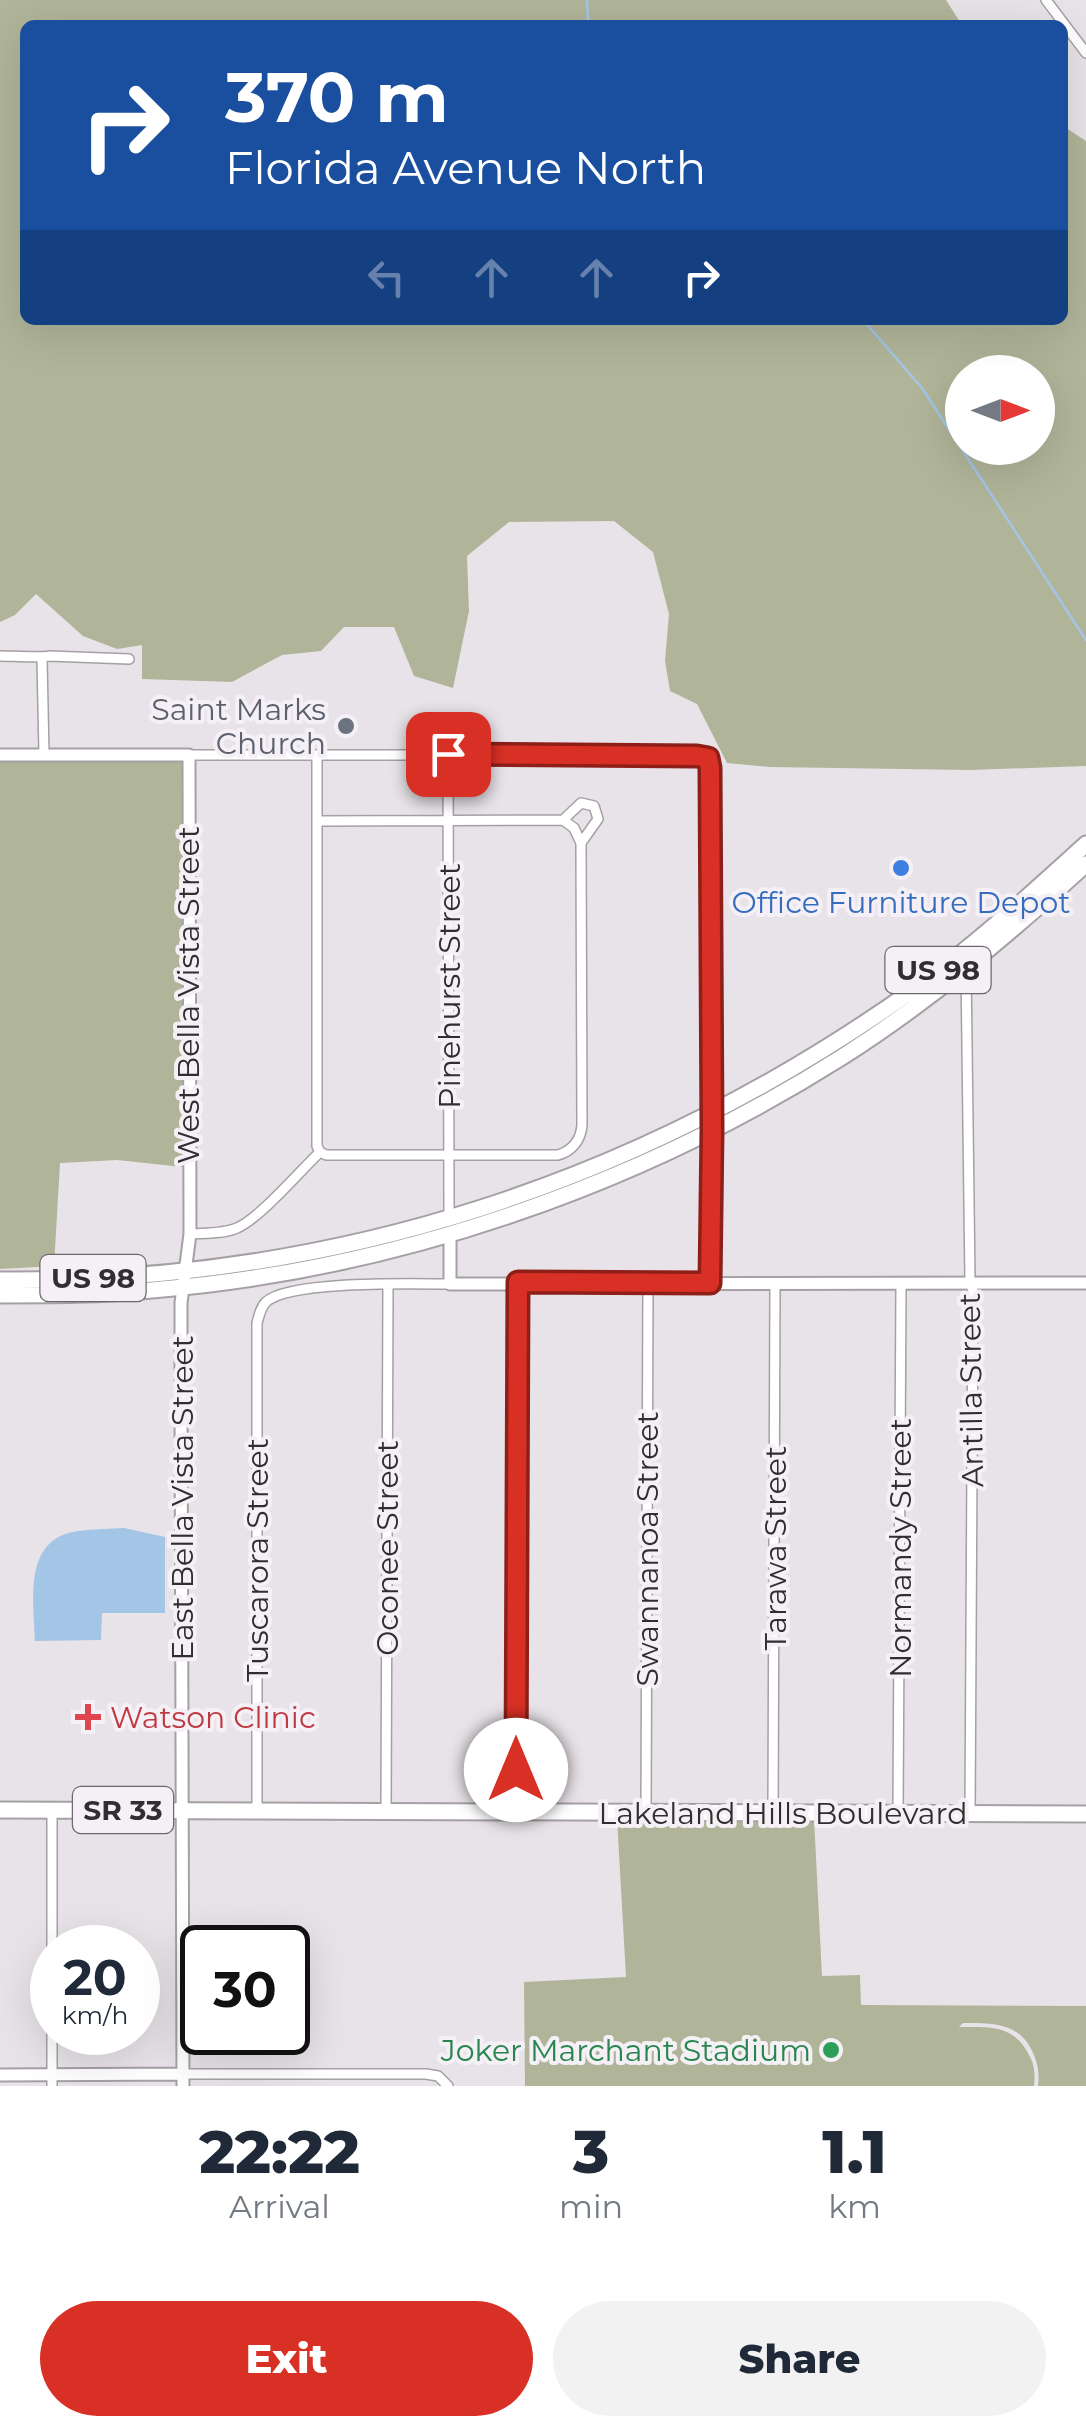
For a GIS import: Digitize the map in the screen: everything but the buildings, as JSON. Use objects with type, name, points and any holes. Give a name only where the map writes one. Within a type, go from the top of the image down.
[{"type":"main road","name":"US 98","points":[[449,1226],[666,1137],[782,1075],[877,1015],[948,963],[1086,844]]},
{"type":"main road","points":[[1051,896],[1059,881],[1086,856]]},
{"type":"main road","name":"US 98","points":[[0,1295],[88,1294],[185,1279],[449,1226],[582,1188],[712,1130],[843,1056],[966,968],[1086,864]]},
{"type":"main road","points":[[916,1005],[919,995],[1002,928],[1014,908]]},
{"type":"main road","name":"US 98","points":[[0,1280],[185,1279]]},
{"type":"main road","name":"Lakeland Hills Boulevard","points":[[0,1810],[1086,1814]]},
{"type":"street","points":[[1046,0],[1061,20]]},
{"type":"street","points":[[1068,29],[1086,53]]},
{"type":"street","points":[[0,656],[129,659]]},
{"type":"street","points":[[42,658],[44,755]]},
{"type":"street","points":[[317,754],[317,820],[317,1146],[320,1152],[558,1155],[572,1148],[580,1134],[582,843],[574,828],[563,820],[317,820]]},
{"type":"street","points":[[0,756],[448,754],[708,758],[710,1283]]},
{"type":"street","name":"Pinehurst Street","points":[[448,754],[450,1284]]},
{"type":"street","name":"West Bella Vista Street","points":[[185,1279],[190,1234],[189,755]]},
{"type":"street","points":[[563,820],[581,802],[594,806],[598,819],[582,843]]},
{"type":"street","name":"Antilla Street","points":[[966,968],[973,1291],[970,1814]]},
{"type":"street","points":[[190,1234],[237,1228],[251,1220],[320,1152]]},
{"type":"street","name":"East Bella Vista Street","points":[[182,2080],[181,1303],[185,1279]]},
{"type":"street","points":[[516,1812],[518,1282]]},
{"type":"street","name":"Tarawa Street","points":[[773,1814],[775,1283]]},
{"type":"street","name":"Normandy Street","points":[[898,1813],[901,1283]]},
{"type":"street","points":[[388,1284],[1086,1283]]},
{"type":"street","name":"Tuscarora Street","points":[[257,1811],[257,1322],[260,1310],[279,1294],[342,1284],[388,1284]]},
{"type":"street","name":"Oconee Street","points":[[386,1812],[388,1284]]},
{"type":"street","name":"Swannanoa Street","points":[[646,1814],[648,1284]]},
{"type":"street","points":[[52,1810],[52,2080]]},
{"type":"street","points":[[0,2075],[52,2080],[182,2080],[426,2074],[438,2076],[448,2086]]},
{"type":"green space","points":[[0,0],[946,0],[959,20],[20,20],[20,325],[1068,325],[1068,129],[1086,141],[1086,766],[970,770],[727,763],[697,704],[670,691],[665,661],[669,614],[653,552],[614,521],[509,522],[467,556],[469,611],[453,688],[414,676],[394,627],[344,627],[321,651],[282,655],[232,682],[142,679],[142,645],[117,649],[83,636],[36,594],[15,615],[0,622]]},
{"type":"green space","points":[[0,760],[184,760],[183,1167],[117,1160],[60,1163],[54,1266],[0,1269]]},
{"type":"green space","points":[[617,1818],[814,1818],[822,1976],[860,1975],[861,2005],[1086,2006],[1086,2086],[1038,2086],[1034,2056],[1017,2033],[992,2024],[963,2023],[959,2027],[1000,2029],[1016,2038],[1032,2063],[1034,2086],[525,2086],[524,1982],[626,1977]]},
{"type":"water","points":[[124,1528],[165,1537],[165,1613],[102,1613],[101,1640],[35,1641],[35,1574],[48,1546],[60,1536],[78,1531]]},
{"type":"waterway","points":[[587,0],[588,20]]},
{"type":"waterway","points":[[867,325],[922,388],[1086,640]]},
{"type":"place","name":"Saint Marks Church","points":[[346,726]]},
{"type":"place","name":"Office Furniture Depot","points":[[901,868]]},
{"type":"place","name":"Watson Clinic","points":[[88,1717]]},
{"type":"place","name":"Joker Marchant Stadium","points":[[831,2050]]},
{"type":"route","points":[[448,754],[697,756],[708,758],[710,768],[710,1283],[518,1282],[516,1770]]}]
